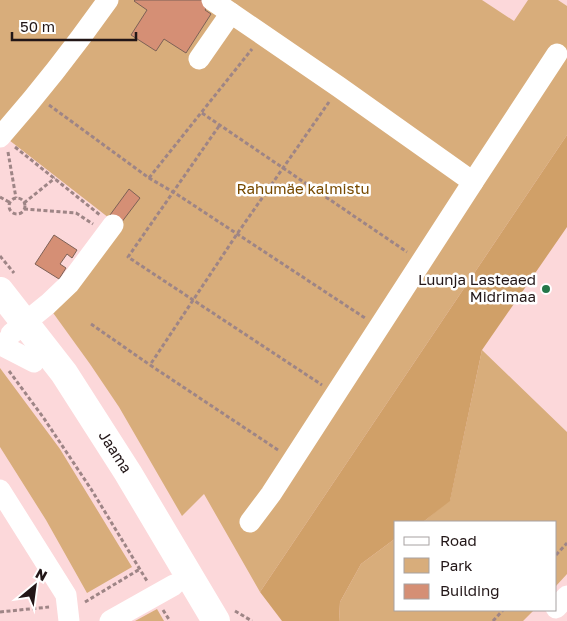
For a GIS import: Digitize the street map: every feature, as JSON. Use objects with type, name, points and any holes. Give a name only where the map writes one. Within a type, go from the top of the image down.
[{"type":"main road","name":"Jaama","points":[[0,291],[9,330],[34,362],[112,480],[164,590],[211,617]]},
{"type":"main road","name":"Jaama","points":[[9,330],[64,373],[123,464],[211,617]]},
{"type":"street","points":[[2,137],[74,48],[108,0]]},
{"type":"street","points":[[212,0],[473,182]]},
{"type":"street","points":[[199,59],[231,13]]},
{"type":"street","points":[[250,522],[558,54]]},
{"type":"street","points":[[9,330],[69,284],[109,229]]},
{"type":"street","points":[[0,490],[66,595],[69,621]]},
{"type":"street","points":[[110,621],[164,590]]},
{"type":"street","points":[[557,607],[567,596]]},
{"type":"street","points":[[543,621],[553,611]]},
{"type":"path","points":[[149,178],[263,35]]},
{"type":"path","points":[[150,365],[195,300],[237,234],[339,87]]},
{"type":"path","points":[[37,95],[149,178],[174,192],[378,327]]},
{"type":"path","points":[[202,113],[218,126],[422,261]]},
{"type":"path","points":[[218,126],[128,257],[335,393]]},
{"type":"path","points":[[2,137],[55,178],[109,229]]},
{"type":"path","points":[[2,137],[16,198]]},
{"type":"path","points":[[24,203],[55,178]]},
{"type":"path","points":[[0,197],[10,202]]},
{"type":"path","points":[[10,202],[16,198]]},
{"type":"path","points":[[10,202],[9,207],[13,213],[21,213],[24,209],[24,203],[21,199],[16,198]]},
{"type":"path","points":[[24,209],[76,214],[109,229]]},
{"type":"path","points":[[91,324],[292,460]]},
{"type":"path","points":[[5,367],[49,424],[91,489],[164,590],[170,621]]},
{"type":"path","points":[[557,554],[567,543]]},
{"type":"path","points":[[493,621],[502,611]]},
{"type":"green space","name":"Rahumäe kalmistu","points":[[0,0],[482,0],[514,21],[528,0],[558,0],[567,6],[567,135],[260,592],[204,494],[182,516],[119,407],[51,310],[118,225],[0,133]]},
{"type":"green space","points":[[482,350],[567,432],[567,574],[557,585],[557,521],[424,521],[450,500]]},
{"type":"green space","points":[[0,368],[60,449],[132,567],[87,593],[46,520],[0,447]]},
{"type":"green space","points":[[394,539],[394,611],[533,611],[523,621],[339,621],[340,602],[361,564]]},
{"type":"green space","points":[[157,609],[164,621],[135,621]]},
{"type":"shaded area","points":[[567,135],[567,227],[482,350],[450,501],[424,521],[394,521],[394,539],[361,564],[340,602],[339,621],[282,621],[260,592]]},
{"type":"building","points":[[135,0],[210,0],[205,10],[211,14],[186,53],[164,39],[156,51],[131,35],[147,10]]},
{"type":"building","points":[[129,189],[140,198],[121,223],[110,215]]},
{"type":"building","points":[[54,235],[77,250],[72,258],[67,254],[60,264],[66,268],[59,279],[35,264]]},
{"type":"place","name":"Luunja Lasteaed Midrimaa","points":[[546,289]]}]
